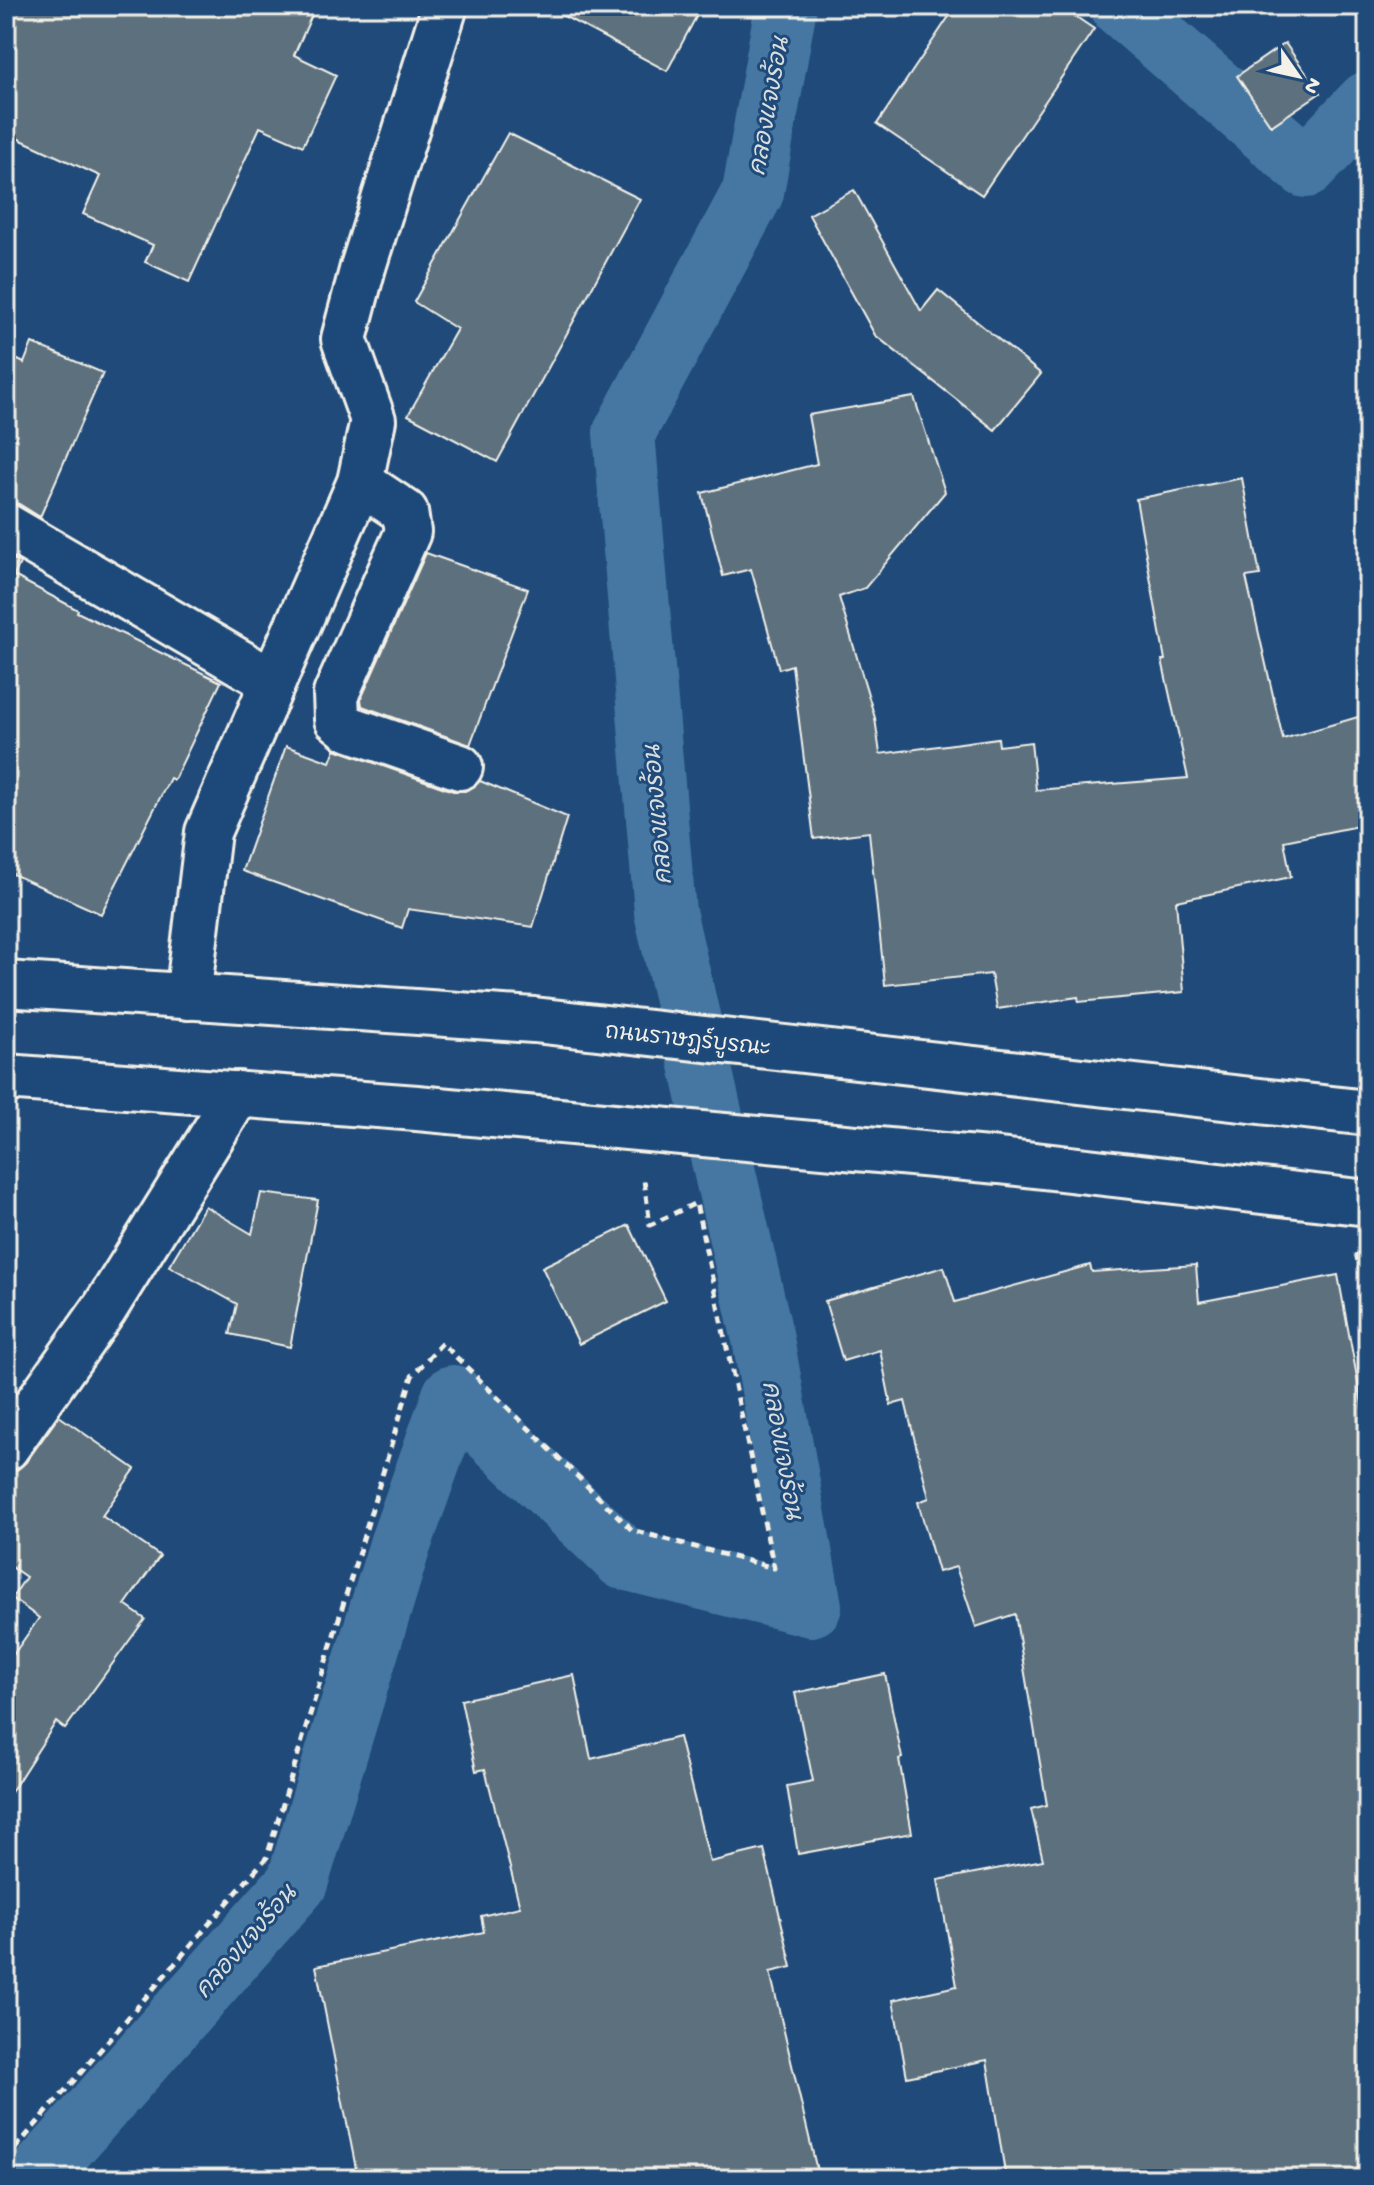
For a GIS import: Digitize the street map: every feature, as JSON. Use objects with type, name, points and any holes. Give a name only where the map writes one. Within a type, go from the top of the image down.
[{"type":"main road","points":[[188,997],[208,832],[360,482],[373,420],[344,339],[363,267],[445,6]]},
{"type":"main road","points":[[360,482],[405,512],[408,532],[336,694],[337,719],[348,728],[460,767]]},
{"type":"main road","points":[[6,526],[273,682]]},
{"type":"main road","name":"ถนนราษฎร์บูรณะ","points":[[6,984],[534,1020],[1368,1113]]},
{"type":"main road","points":[[6,1077],[417,1108],[999,1161],[1368,1203]]},
{"type":"main road","points":[[6,1448],[105,1308],[238,1094]]},
{"type":"path","points":[[6,2159],[267,1857],[412,1376],[442,1343],[632,1530],[774,1568],[696,1203],[650,1225],[637,1128]]},
{"type":"building","points":[[6,6],[316,6],[294,55],[336,75],[303,146],[260,127],[189,282],[145,262],[153,245],[83,214],[100,176],[6,133]]},
{"type":"building","points":[[545,6],[702,6],[667,71]]},
{"type":"building","points":[[956,6],[1060,6],[1094,29],[982,195],[877,124]]},
{"type":"building","points":[[1285,43],[1320,93],[1271,126],[1237,76]]},
{"type":"building","points":[[508,133],[640,199],[497,462],[408,415],[457,329],[414,302]]},
{"type":"building","points":[[854,190],[921,311],[938,290],[1041,374],[995,430],[875,335],[809,215]]},
{"type":"building","points":[[32,343],[103,373],[40,517],[19,504],[6,501],[6,354],[24,363]]},
{"type":"building","points":[[914,397],[945,492],[865,588],[839,597],[875,718],[880,754],[998,738],[999,746],[1031,742],[1036,790],[1188,778],[1162,660],[1165,660],[1136,499],[1242,478],[1260,575],[1246,577],[1283,739],[1368,714],[1368,824],[1284,841],[1291,877],[1176,901],[1184,992],[1079,1002],[1078,997],[997,1009],[991,974],[885,985],[869,832],[814,839],[792,665],[779,669],[751,569],[723,576],[702,493],[817,464],[808,415]]},
{"type":"building","points":[[426,553],[528,589],[470,745],[362,706],[361,699]]},
{"type":"building","points":[[6,555],[20,563],[14,576],[77,612],[221,682],[174,780],[170,778],[101,914],[6,871]]},
{"type":"building","points":[[286,746],[330,762],[335,749],[453,791],[465,791],[480,781],[567,817],[533,927],[408,909],[402,928],[242,871]]},
{"type":"building","points":[[261,1193],[318,1200],[290,1347],[230,1334],[237,1304],[169,1266],[205,1206],[252,1234]]},
{"type":"building","points":[[629,1225],[666,1301],[579,1344],[542,1267]]},
{"type":"building","points":[[1090,1265],[1092,1272],[1196,1265],[1199,1302],[1338,1275],[1368,1436],[1368,2179],[1006,2179],[987,2060],[907,2077],[893,2000],[957,1986],[938,1880],[1043,1860],[1031,1809],[1047,1805],[1015,1614],[976,1627],[956,1567],[938,1572],[918,1502],[929,1498],[905,1401],[891,1405],[880,1350],[843,1361],[825,1301],[944,1267],[955,1302]]},
{"type":"building","points":[[59,1416],[135,1469],[102,1516],[160,1556],[125,1605],[145,1619],[65,1729],[56,1722],[6,1800],[6,1665],[39,1618],[12,1598],[26,1577],[6,1563],[6,1474],[26,1462]]},
{"type":"building","points":[[885,1674],[902,1758],[899,1759],[912,1833],[798,1854],[787,1786],[813,1781],[795,1693]]},
{"type":"building","points":[[574,1675],[591,1759],[679,1737],[710,1862],[764,1849],[792,1967],[770,1972],[819,2179],[358,2179],[316,1966],[484,1932],[481,1916],[520,1907],[485,1769],[476,1771],[461,1700]]},
{"type":"waterway","name":"คลองแจงร้อน","points":[[35,2179],[297,1883],[400,1545],[453,1396],[624,1559],[811,1606],[763,1339],[665,912],[624,433],[753,192],[786,6]]},
{"type":"waterway","points":[[1121,6],[1306,167],[1368,102]]}]
